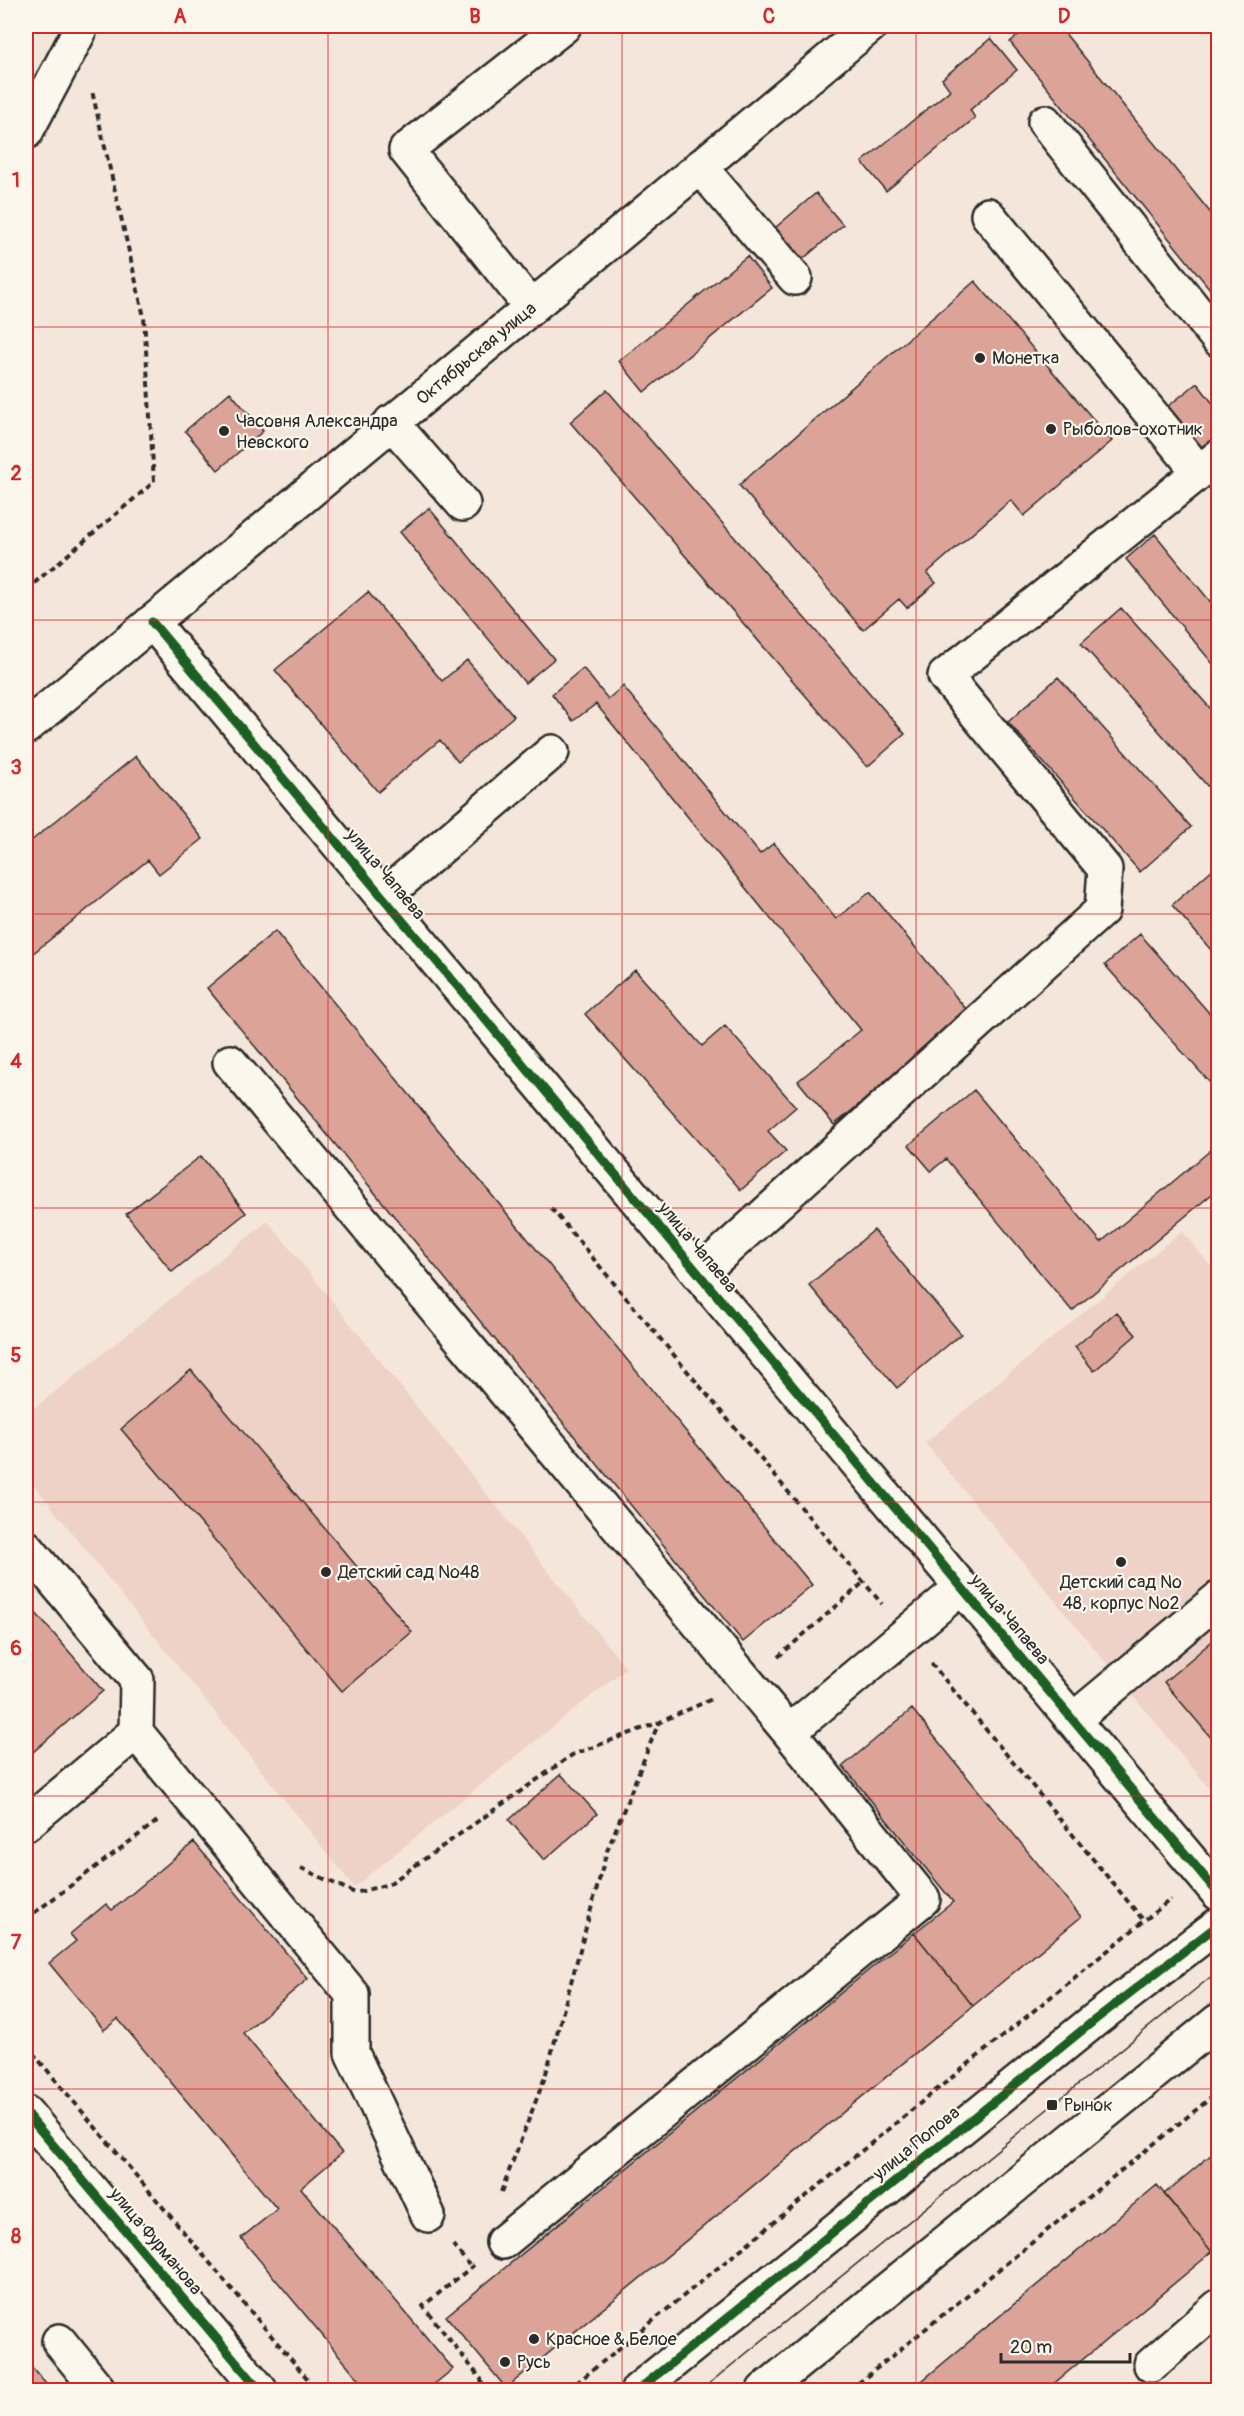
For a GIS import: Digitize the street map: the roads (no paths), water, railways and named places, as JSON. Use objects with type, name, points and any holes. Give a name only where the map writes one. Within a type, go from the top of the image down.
[{"type":"street","points":[[531,307],[406,150],[564,26]]},
{"type":"street","name":"Октябрьская улица","points":[[26,727],[870,26]]},
{"type":"street","points":[[26,132],[79,32]]},
{"type":"street","points":[[1045,122],[1218,339]]},
{"type":"street","points":[[700,166],[795,278]]},
{"type":"street","points":[[699,1274],[1102,910],[1105,869],[945,676],[1209,464],[988,215]]},
{"type":"street","points":[[391,422],[462,504]]},
{"type":"street","name":"улица Чапаева","points":[[152,622],[1211,1883]]},
{"type":"street","points":[[383,897],[552,753]]},
{"type":"street","points":[[230,1062],[789,1732],[923,1899],[489,2250]]},
{"type":"street","points":[[26,1547],[136,1680],[136,1732],[352,1994],[352,2053],[428,2216]]},
{"type":"street","points":[[789,1732],[962,1587]]},
{"type":"street","points":[[1073,1720],[1218,1599]]},
{"type":"street","points":[[26,1824],[136,1732]]},
{"type":"street","name":"улица Попова","points":[[638,2391],[1096,2019],[1218,1925]]},
{"type":"street","points":[[764,2391],[1218,2021]]},
{"type":"street","name":"улица Фурманова","points":[[26,2113],[260,2391]]},
{"type":"street","points":[[1151,2365],[1218,2307]]},
{"type":"street","points":[[59,2341],[99,2391]]},
{"type":"tram line","points":[[701,2390],[1218,1971]]},
{"type":"place","name":"Монетка","points":[[980,358]]},
{"type":"place","name":"Рыболов-охотник","points":[[1051,429]]},
{"type":"place","name":"Часовня Александра Невского","points":[[224,431]]},
{"type":"place","name":"Детский сад № 48, корпус №2","points":[[1121,1562]]},
{"type":"place","name":"Детский сад №48","points":[[326,1572]]},
{"type":"place","name":"Рынок","points":[[1052,2105]]},
{"type":"place","name":"Красное & Белое","points":[[534,2339]]},
{"type":"place","name":"Русь","points":[[505,2362]]}]
